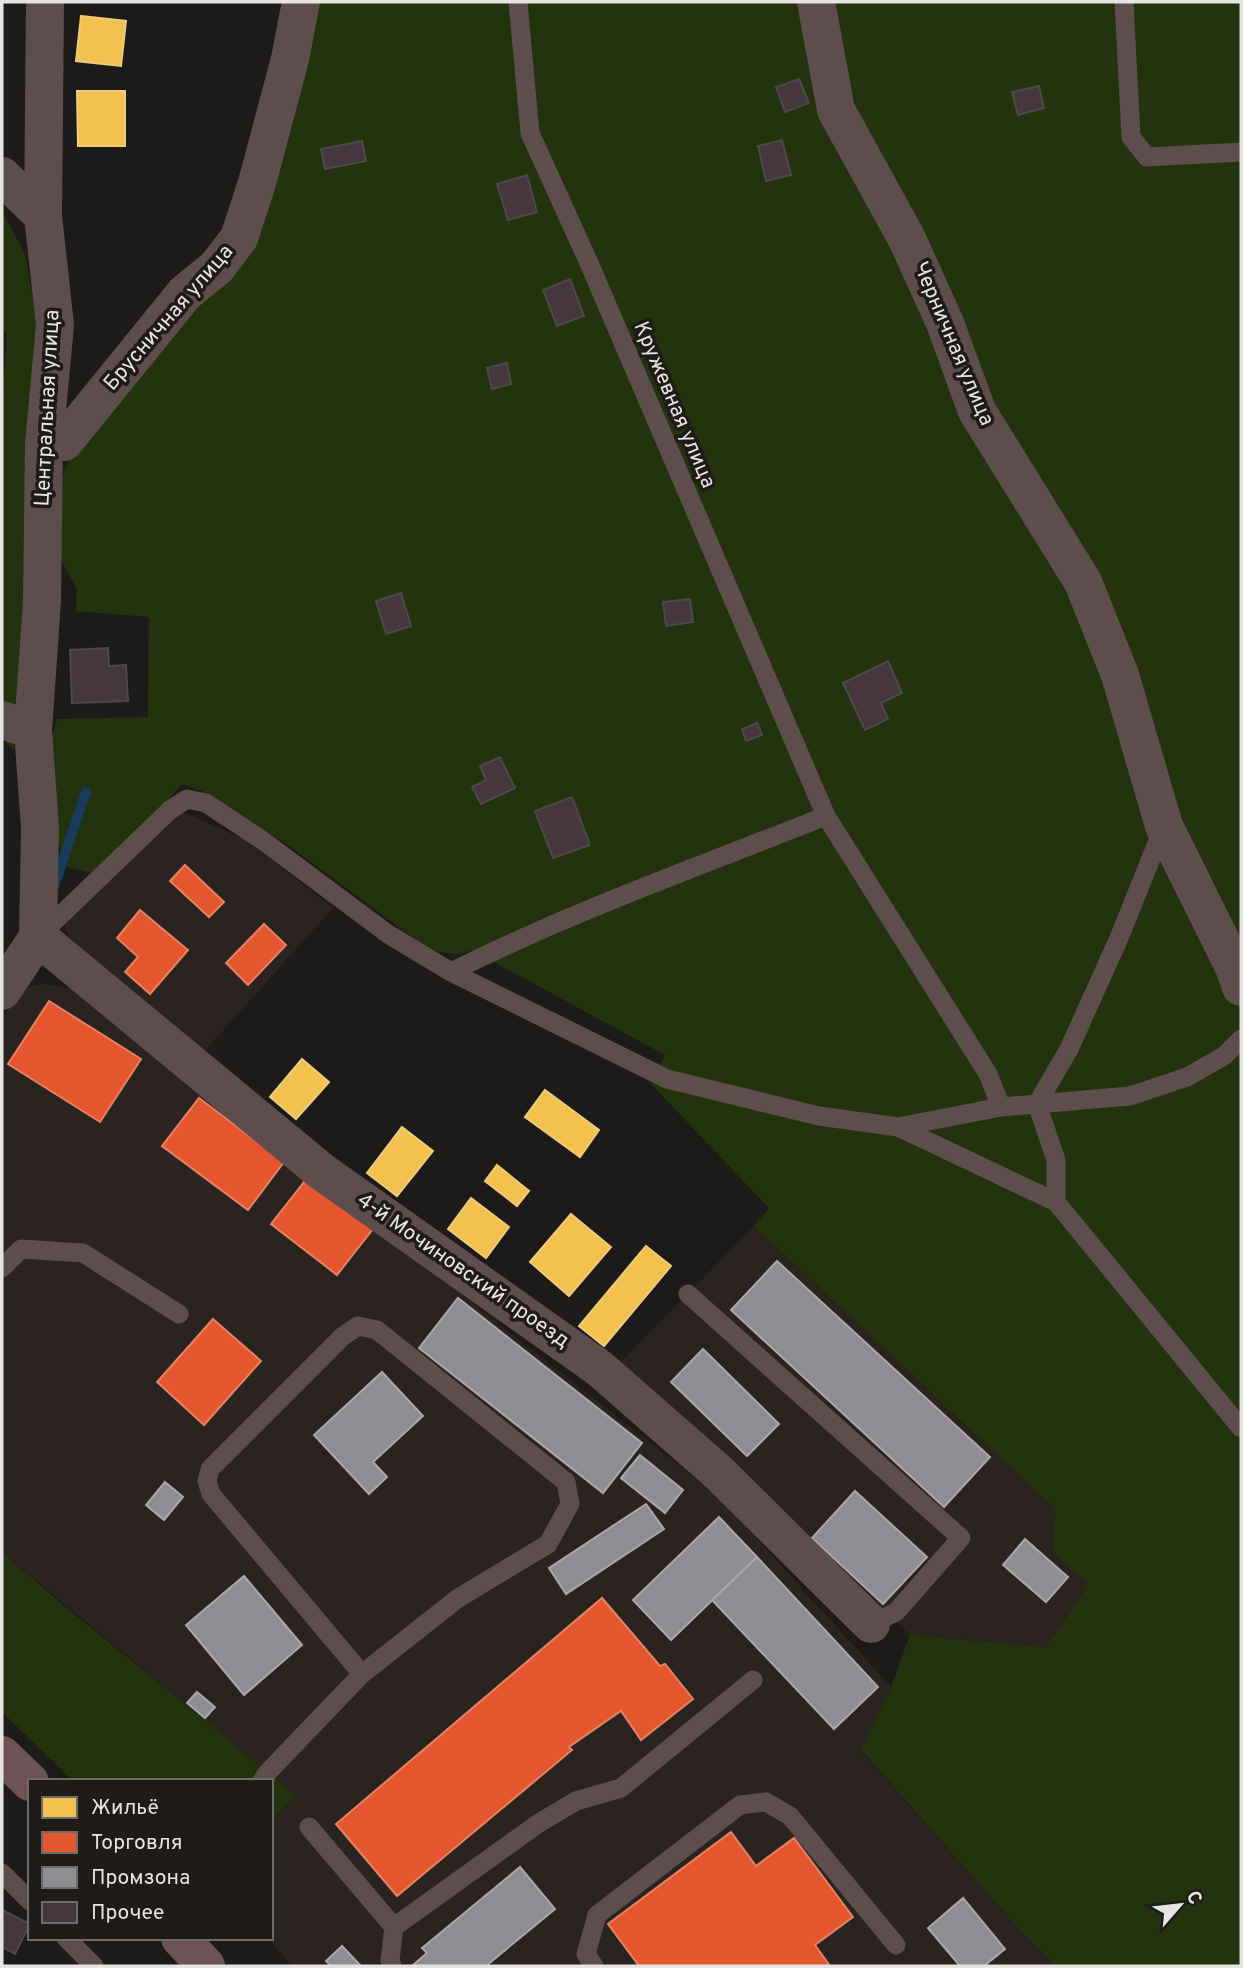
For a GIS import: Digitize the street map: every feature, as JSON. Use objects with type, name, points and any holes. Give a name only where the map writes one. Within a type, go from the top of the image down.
[{"type":"main road","points":[[2,1755],[28,1780]]},
{"type":"main road","points":[[182,1940],[206,1966]]},
{"type":"street","name":"Центральная улица","points":[[38,937],[40,828],[17,725],[41,601],[44,444],[55,325],[43,216],[46,2]]},
{"type":"street","name":"Брусничная улица","points":[[44,444],[64,442],[185,293],[217,267],[239,238],[257,183],[290,60],[301,2]]},
{"type":"street","name":"Черничная улица","points":[[817,2],[836,110],[906,239],[946,323],[977,411],[1083,582],[1120,675],[1164,826],[1241,987]]},
{"type":"street","points":[[2,176],[43,216]]},
{"type":"street","points":[[2,991],[38,937]]},
{"type":"street","name":"4-й Мочиновский проезд","points":[[38,937],[321,1171],[599,1368],[719,1473],[871,1624]]},
{"type":"lane","name":"Кружевная улица","points":[[518,2],[530,133],[589,263],[826,816],[988,1074],[1001,1107]]},
{"type":"lane","points":[[1124,2],[1131,137],[1147,157],[1241,152]]},
{"type":"lane","points":[[38,937],[170,810],[187,799],[206,803],[262,840],[388,934],[451,972],[667,1079],[819,1116],[898,1127],[1056,1202],[1241,1428]]},
{"type":"lane","points":[[451,972],[584,911],[826,816]]},
{"type":"lane","points":[[1056,1202],[1056,1160],[1037,1104],[1069,1049],[1119,938],[1164,826]]},
{"type":"lane","points":[[898,1127],[1001,1107],[1130,1096],[1187,1077],[1224,1056],[1241,1039]]},
{"type":"lane","points":[[2,1268],[21,1249],[83,1253],[179,1314]]},
{"type":"lane","points":[[688,1294],[961,1538],[896,1612],[871,1624]]},
{"type":"lane","points":[[263,1779],[362,1674],[457,1599],[548,1544],[570,1504],[566,1482],[377,1330],[358,1326],[343,1336],[209,1469],[207,1481],[211,1494],[362,1674]]},
{"type":"lane","points":[[394,1927],[539,1823],[576,1801],[621,1788],[753,1680]]},
{"type":"lane","points":[[594,1966],[586,1954],[597,1915],[740,1805],[766,1802],[790,1816],[896,1945]]},
{"type":"lane","points":[[309,1827],[394,1927],[390,1960],[392,1966]]},
{"type":"lane","points":[[2,1873],[28,1899]]},
{"type":"lane","points":[[68,1940],[94,1966]]},
{"type":"shaded area","points":[[181,811],[248,841],[333,908],[201,1055],[76,961],[63,919]]},
{"type":"shaded area","points":[[44,984],[73,989],[718,1496],[891,1687],[861,1751],[1024,1935],[1056,1966],[292,1966],[270,1940],[273,1940],[273,1818],[296,1797],[2,1552],[2,1018],[23,988]]},
{"type":"shaded area","points":[[754,1226],[1055,1509],[1053,1553],[1089,1584],[1046,1647],[910,1635],[619,1364]]},
{"type":"green space","points":[[308,2],[1241,2],[1241,1966],[1056,1966],[1024,1935],[861,1750],[891,1687],[910,1635],[1046,1647],[1089,1584],[1053,1553],[1055,1509],[754,1226],[769,1208],[651,1084],[665,1055],[472,950],[457,955],[430,950],[288,845],[207,793],[182,784],[117,856],[96,874],[67,867],[52,827],[50,745],[57,719],[148,717],[149,617],[76,611],[77,589],[60,559],[61,482],[66,466],[92,425],[222,276]]},
{"type":"green space","points":[[2,211],[25,254],[37,320],[14,750],[2,739],[2,408],[7,334],[2,328]]},
{"type":"green space","points":[[2,1552],[297,1796],[273,1818],[273,1779],[71,1779],[2,1712]]},
{"type":"building: Жильё","points":[[81,16],[126,21],[121,66],[76,61]]},
{"type":"building: Жильё","points":[[77,91],[125,91],[125,146],[78,146]]},
{"type":"building: Жильё","points":[[302,1059],[329,1082],[296,1119],[270,1097]]},
{"type":"building: Жильё","points":[[545,1090],[599,1130],[580,1157],[525,1117]]},
{"type":"building: Жильё","points":[[402,1127],[433,1151],[397,1196],[367,1173]]},
{"type":"building: Жильё","points":[[497,1165],[529,1191],[517,1206],[485,1181]]},
{"type":"building: Жильё","points":[[471,1198],[509,1227],[486,1258],[448,1229]]},
{"type":"building: Жильё","points":[[571,1214],[611,1247],[569,1296],[530,1262]]},
{"type":"building: Жильё","points":[[646,1246],[671,1266],[604,1346],[579,1326]]},
{"type":"building: Торговля","points":[[185,865],[224,902],[209,917],[170,881]]},
{"type":"building: Торговля","points":[[140,910],[188,950],[150,994],[125,972],[138,957],[117,938]]},
{"type":"building: Торговля","points":[[264,924],[286,945],[248,985],[226,963]]},
{"type":"building: Торговля","points":[[49,1001],[141,1059],[100,1122],[8,1064]]},
{"type":"building: Торговля","points":[[199,1098],[284,1162],[248,1210],[162,1146]]},
{"type":"building: Торговля","points":[[308,1177],[373,1229],[337,1275],[271,1224]]},
{"type":"building: Торговля","points":[[213,1319],[261,1361],[204,1425],[157,1382]]},
{"type":"building: Торговля","points":[[602,1598],[660,1666],[665,1664],[693,1699],[641,1740],[621,1711],[569,1747],[572,1750],[397,1896],[336,1824]]},
{"type":"building: Торговля","points":[[731,1832],[756,1866],[794,1838],[853,1917],[815,1945],[830,1966],[639,1966],[608,1924]]},
{"type":"building: Промзона","points":[[777,1261],[990,1457],[944,1507],[731,1310]]},
{"type":"building: Промзона","points":[[458,1298],[642,1443],[603,1493],[419,1348]]},
{"type":"building: Промзона","points":[[703,1349],[779,1424],[747,1456],[671,1382]]},
{"type":"building: Промзона","points":[[382,1372],[423,1416],[373,1462],[387,1477],[369,1494],[314,1435]]},
{"type":"building: Промзона","points":[[640,1455],[683,1490],[665,1513],[621,1478]]},
{"type":"building: Промзона","points":[[165,1482],[183,1497],[164,1520],[146,1505]]},
{"type":"building: Промзона","points":[[855,1491],[927,1557],[883,1604],[812,1538]]},
{"type":"building: Промзона","points":[[646,1504],[664,1529],[566,1594],[549,1568]]},
{"type":"building: Промзона","points":[[719,1517],[757,1557],[671,1640],[633,1600]]},
{"type":"building: Промзона","points":[[1025,1539],[1068,1577],[1046,1602],[1003,1565]]},
{"type":"building: Промзона","points":[[757,1557],[878,1687],[834,1729],[712,1600]]},
{"type":"building: Промзона","points":[[244,1576],[302,1645],[244,1695],[186,1625]]},
{"type":"building: Промзона","points":[[197,1692],[215,1707],[205,1718],[187,1703]]},
{"type":"building: Промзона","points":[[520,1867],[555,1909],[486,1966],[413,1965],[427,1953],[422,1948]]},
{"type":"building: Промзона","points":[[963,1898],[1005,1949],[984,1966],[960,1966],[928,1928]]},
{"type":"building: Промзона","points":[[342,1946],[361,1966],[331,1966],[326,1961]]},
{"type":"building: Прочее","points":[[799,79],[809,103],[785,112],[776,87]]},
{"type":"building: Прочее","points":[[1039,86],[1044,108],[1018,115],[1012,92]]},
{"type":"building: Прочее","points":[[782,140],[791,175],[766,181],[758,146]]},
{"type":"building: Прочее","points":[[362,141],[366,161],[325,169],[321,149]]},
{"type":"building: Прочее","points":[[527,175],[537,212],[508,220],[497,184]]},
{"type":"building: Прочее","points":[[570,279],[584,316],[557,326],[543,290]]},
{"type":"building: Прочее","points":[[507,363],[511,384],[492,389],[487,368]]},
{"type":"building: Прочее","points":[[401,593],[411,626],[386,634],[376,601]]},
{"type":"building: Прочее","points":[[690,599],[693,622],[666,626],[663,602]]},
{"type":"building: Прочее","points":[[108,648],[109,666],[126,665],[128,701],[72,703],[70,650]]},
{"type":"building: Прочее","points":[[888,661],[902,693],[881,703],[888,719],[865,730],[843,683]]},
{"type":"building: Прочее","points":[[757,723],[762,735],[746,741],[742,729]]},
{"type":"building: Прочее","points":[[500,757],[515,788],[481,804],[472,787],[486,780],[480,766]]},
{"type":"building: Прочее","points":[[572,797],[590,845],[553,858],[535,811]]},
{"type":"building: Прочее","points":[[2,1910],[28,1923],[28,1928],[15,1954],[2,1947]]},
{"type":"waterway","points":[[54,887],[86,792]]}]
